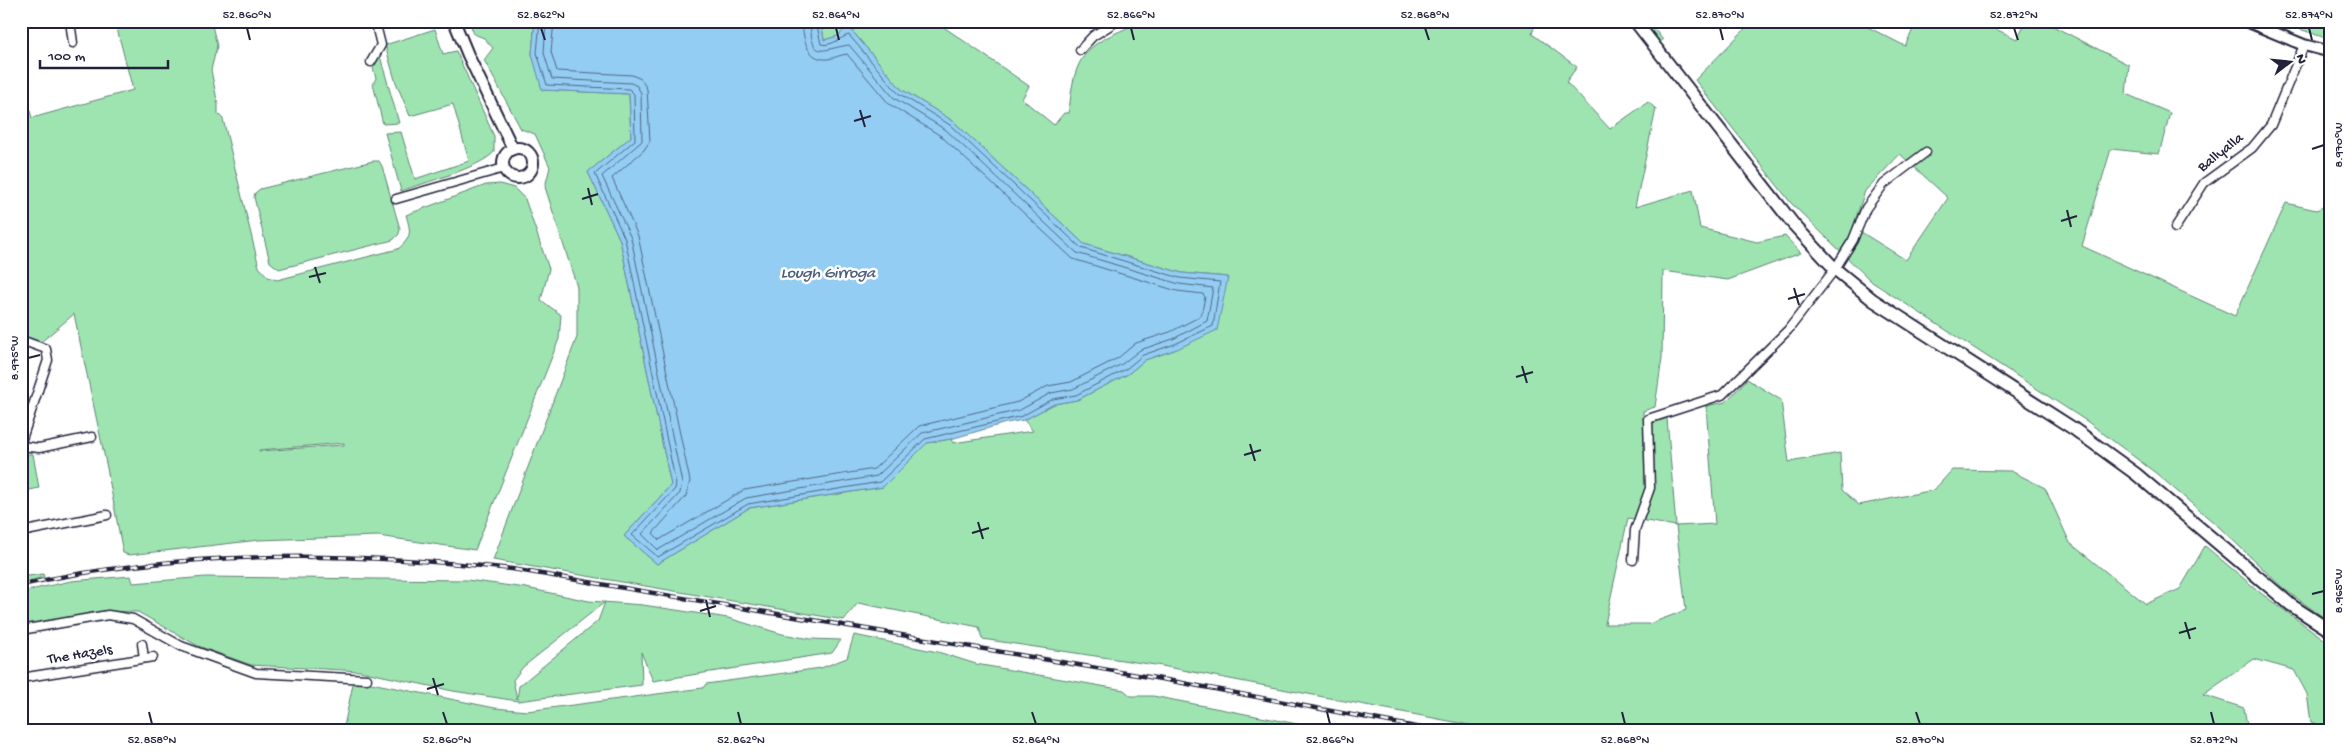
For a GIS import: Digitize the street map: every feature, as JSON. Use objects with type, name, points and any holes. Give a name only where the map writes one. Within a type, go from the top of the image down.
[{"type":"main road","points":[[1635,21],[1794,225],[1836,269],[1880,305],[2074,429],[2136,474],[2291,604],[2331,631]]},
{"type":"street","points":[[70,21],[73,43]]},
{"type":"street","points":[[371,62],[381,44],[375,21]]},
{"type":"street","points":[[454,21],[513,149]]},
{"type":"street","points":[[1080,50],[1093,36],[1117,21]]},
{"type":"street","points":[[2246,21],[2304,45],[2331,52]]},
{"type":"street","name":"Ballyalla","points":[[2174,228],[2204,183],[2252,148],[2271,125],[2304,45]]},
{"type":"street","points":[[513,149],[523,149],[531,156],[533,164],[531,171],[524,178],[510,176],[504,168],[505,155],[513,149]]},
{"type":"street","points":[[1633,560],[1635,530],[1650,488],[1648,419],[1722,395],[1788,330],[1836,269],[1853,240],[1866,208],[1884,184],[1926,152]]},
{"type":"street","points":[[396,199],[504,168]]},
{"type":"street","points":[[21,340],[40,345],[48,353],[48,360],[21,444],[39,448],[92,438]]},
{"type":"street","points":[[21,532],[107,515]]},
{"type":"street","points":[[21,630],[108,615],[133,619],[181,646],[256,673],[367,679]]},
{"type":"street","points":[[142,644],[144,658]]},
{"type":"street","name":"The Hazels","points":[[21,678],[154,657]]},
{"type":"green space","points":[[115,21],[211,21],[217,46],[211,70],[218,114],[223,119],[259,267],[268,277],[277,280],[398,249],[406,241],[409,234],[406,215],[486,185],[500,184],[514,188],[525,199],[549,269],[541,300],[561,315],[559,339],[475,550],[378,536],[259,540],[129,555],[123,553],[74,314],[41,342],[21,336],[21,78],[32,118],[133,90]],"holes":[[[344,443],[344,445],[259,451]]]},
{"type":"green space","points":[[469,21],[535,21],[532,54],[543,90],[629,94],[631,137],[588,172],[620,240],[671,485],[624,536],[657,564],[749,508],[883,487],[927,443],[951,439],[953,443],[1033,431],[1024,420],[1054,404],[1077,400],[1128,374],[1145,360],[1177,349],[1228,277],[1182,273],[1084,244],[953,121],[901,89],[848,26],[838,36],[824,40],[821,21],[935,21],[1029,86],[1022,99],[1054,125],[1064,113],[1069,113],[1075,75],[1080,62],[1087,52],[1109,36],[1144,21],[1536,21],[1532,34],[1577,67],[1566,82],[1610,129],[1648,102],[1656,109],[1635,207],[1693,190],[1700,228],[1757,242],[1785,236],[1801,253],[1728,280],[1663,271],[1662,358],[1655,407],[1643,411],[1644,434],[1653,423],[1667,418],[1676,526],[1715,524],[1706,406],[1726,402],[1747,379],[1781,400],[1789,462],[1840,453],[1842,490],[1859,505],[1934,490],[1952,470],[2011,471],[2045,488],[2070,543],[2146,604],[2180,589],[2205,546],[2262,594],[2324,639],[2331,639],[2331,729],[2311,722],[2307,694],[2294,670],[2254,659],[2203,695],[2244,708],[2248,731],[1501,731],[1162,666],[982,639],[979,627],[858,603],[844,620],[493,560],[577,337],[577,287],[545,187],[550,167],[535,134],[521,129],[484,60],[493,48],[484,38],[474,34]],"holes":[[[1628,518],[1676,526],[1686,610],[1649,624],[1605,624]]]},
{"type":"green space","points":[[1642,21],[1648,21],[1663,40],[1659,43]]},
{"type":"green space","points":[[1750,21],[1856,21],[1905,46],[1917,21],[1978,21],[2017,39],[2026,21],[2043,21],[2129,65],[2126,94],[2170,113],[2159,154],[2111,149],[2082,246],[2235,316],[2286,203],[2316,210],[2331,204],[2331,623],[2284,589],[2219,527],[2157,474],[2088,422],[1872,282],[1791,203],[1695,80],[1743,31]],"holes":[[[1900,154],[1948,198],[1906,260],[1853,227],[1865,191]]]},
{"type":"green space","points":[[2277,21],[2331,21],[2331,40]]},
{"type":"green space","points":[[435,29],[443,54],[456,51],[494,136],[494,152],[477,164],[401,191],[385,133],[401,132],[415,179],[469,161],[453,104],[410,116],[395,80],[385,45]]},
{"type":"green space","points":[[380,56],[399,123],[383,124],[373,84],[376,78],[373,68]]},
{"type":"green space","points":[[379,161],[382,166],[400,229],[399,234],[393,240],[279,269],[270,262],[254,197],[255,193],[260,189]]},
{"type":"green space","points":[[33,454],[39,488],[21,492],[21,457]]},
{"type":"green space","points":[[43,574],[44,577],[21,583],[21,577]]},
{"type":"green space","points":[[131,576],[133,583],[206,577],[467,580],[526,588],[589,601],[605,602],[643,605],[728,618],[782,634],[811,639],[841,640],[832,653],[653,681],[641,652],[642,685],[518,701],[453,691],[360,671],[251,665],[198,646],[138,612],[105,611],[21,626],[21,592],[71,581]],"holes":[[[605,602],[598,621],[519,686],[517,699],[513,680],[523,667]]]},
{"type":"green space","points":[[854,635],[938,652],[976,664],[1124,690],[1131,696],[1153,696],[1333,731],[343,731],[353,684],[366,682],[495,708],[527,711],[703,688],[706,684],[821,668],[847,658]]},
{"type":"water","name":"Lough Girroga","points":[[535,21],[821,21],[824,40],[838,36],[848,26],[901,89],[953,121],[1084,244],[1182,273],[1228,277],[1217,330],[1177,349],[1145,360],[1128,374],[1077,400],[1054,404],[1024,420],[1006,423],[951,439],[927,443],[883,487],[749,508],[657,564],[624,536],[671,485],[620,240],[588,172],[631,137],[629,94],[542,90],[532,54]]},
{"type":"railway","points":[[21,585],[82,573],[143,565],[266,557],[390,559],[512,569],[1167,680],[1437,731]]}]
